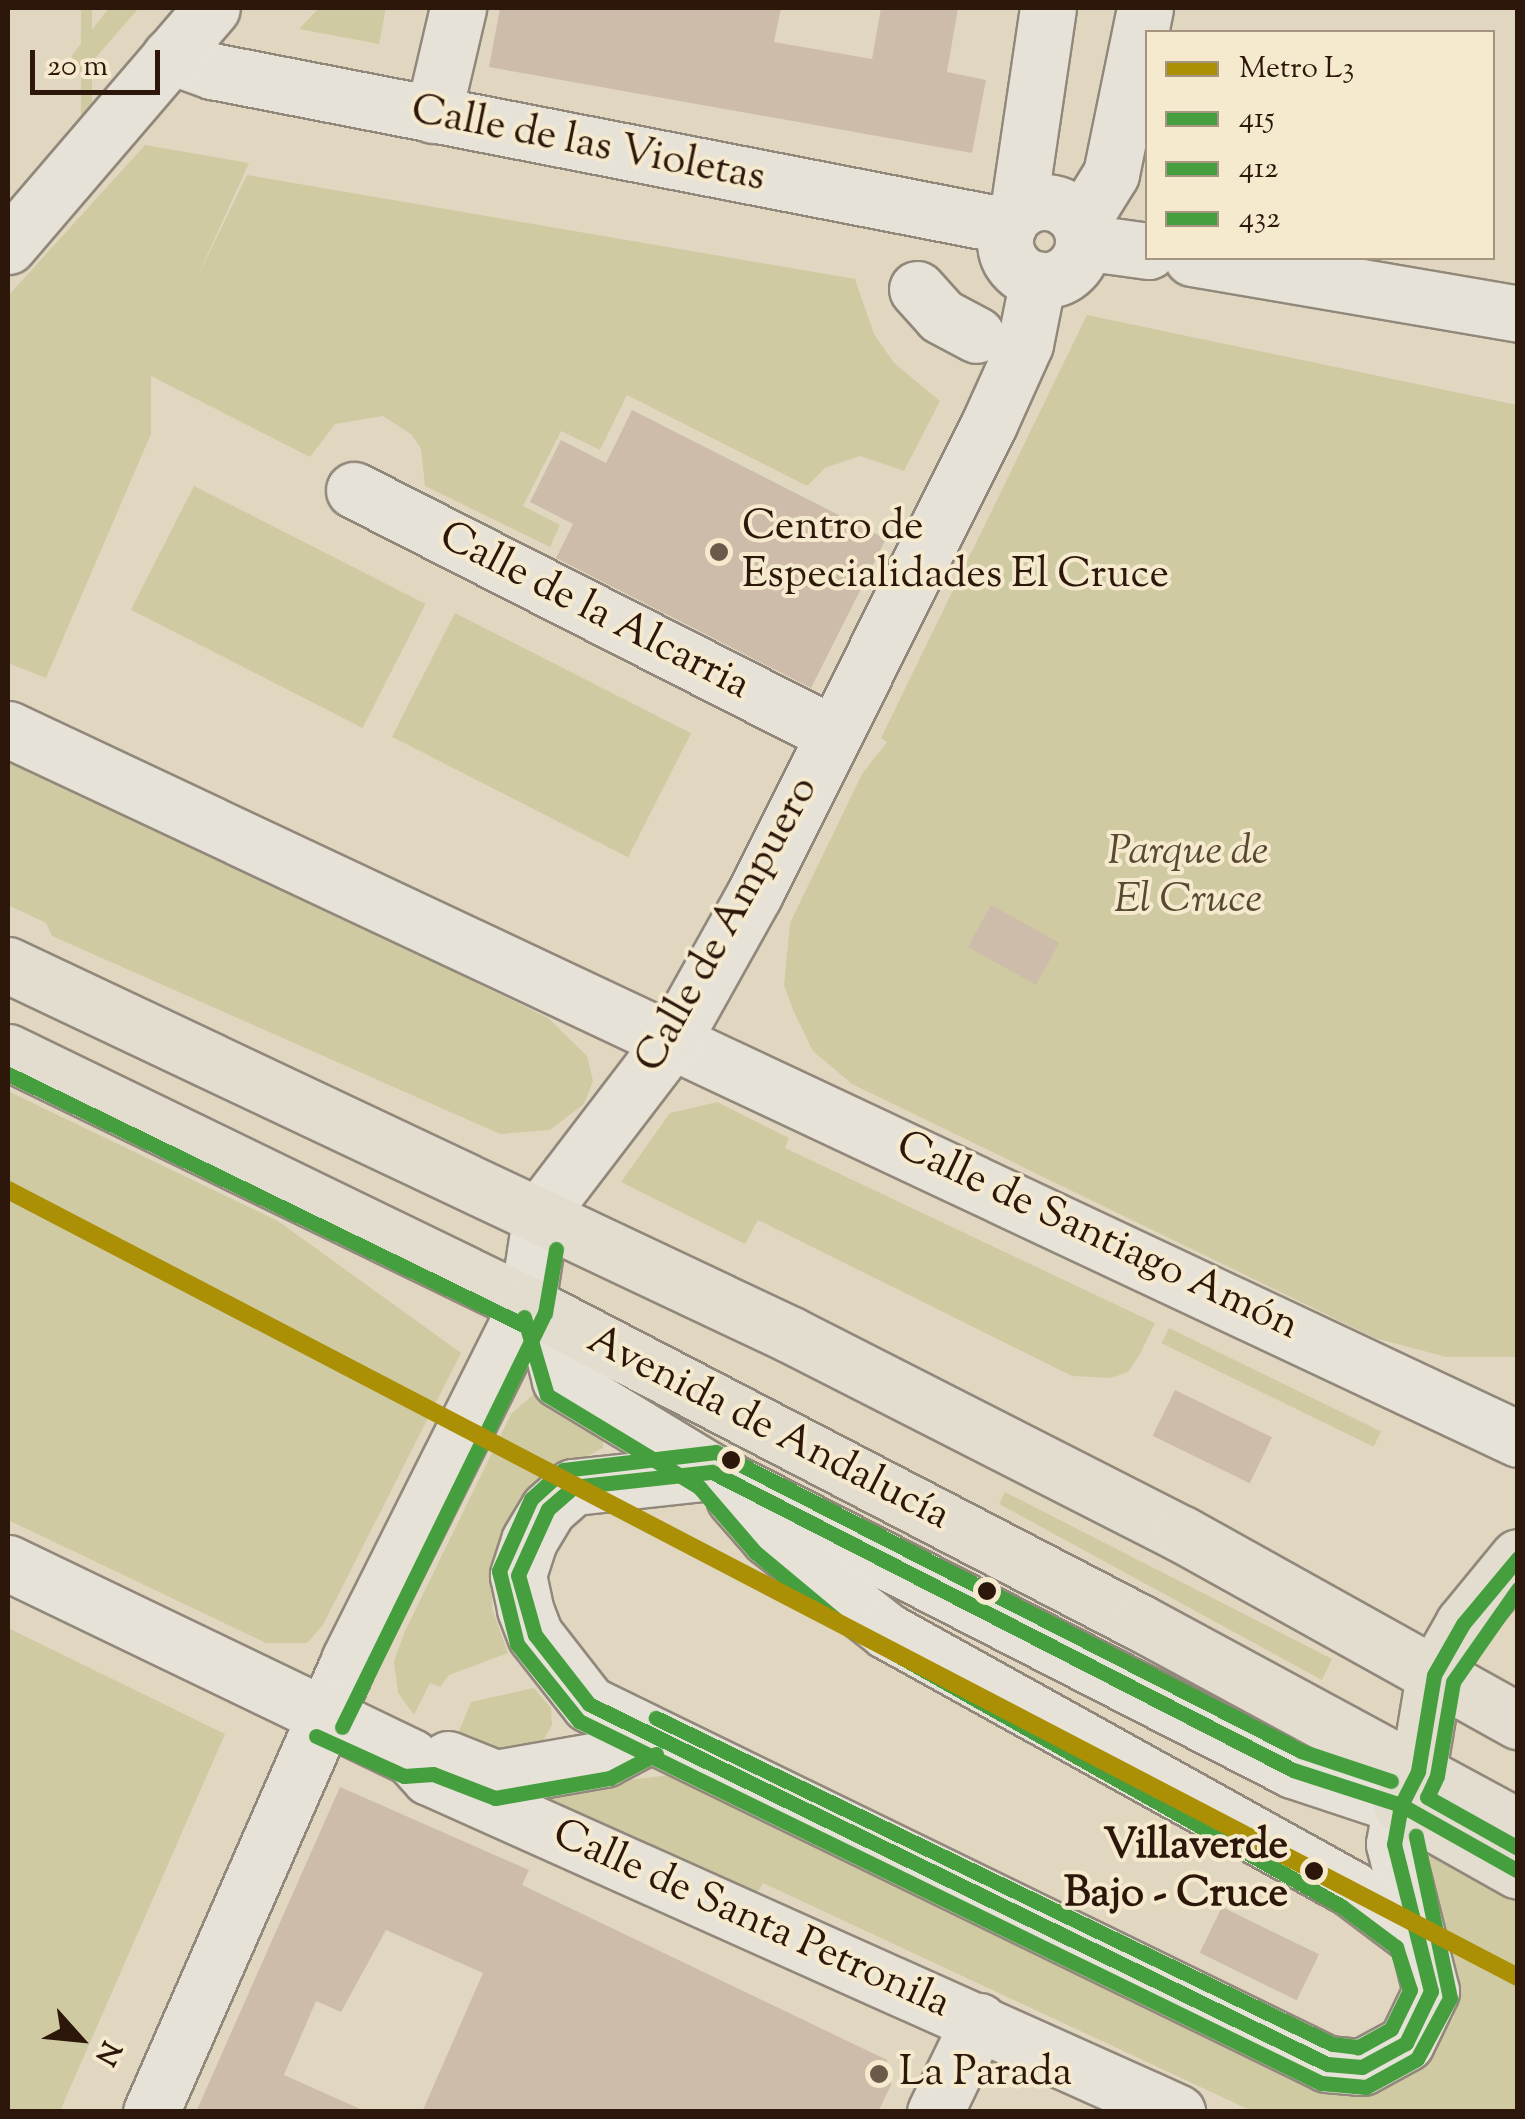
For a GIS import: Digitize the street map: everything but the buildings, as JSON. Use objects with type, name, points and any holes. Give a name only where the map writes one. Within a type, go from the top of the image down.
[{"type":"main road","points":[[8,965],[541,1212],[1132,1508],[1518,1721]]},
{"type":"main road","name":"Avenida de Andalucía","points":[[8,1052],[535,1308],[1410,1788],[1518,1871]]},
{"type":"main road","points":[[1410,1788],[1434,1674],[1463,1624],[1518,1557]]},
{"type":"main road","name":"Avenida de Andalucía","points":[[1410,1788],[1518,1827]]},
{"type":"street","points":[[8,246],[212,8]]},
{"type":"street","points":[[433,115],[458,8]]},
{"type":"street","points":[[1048,8],[1013,218],[1010,260],[1038,279],[1073,266],[1081,233],[1111,174],[1146,8]]},
{"type":"street","name":"Calle de las Violetas","points":[[170,56],[212,71],[433,115],[1013,218]]},
{"type":"street","points":[[1013,218],[1053,202],[1081,233],[1145,250]]},
{"type":"street","points":[[1204,260],[1518,314]]},
{"type":"street","name":"Calle de Ampuero","points":[[151,2112],[324,1718],[535,1308],[541,1212],[674,1038],[990,424],[1025,344],[1038,279]]},
{"type":"street","points":[[916,290],[941,316],[976,335]]},
{"type":"street","name":"Calle de la Alcarria","points":[[354,490],[833,734]]},
{"type":"street","name":"Calle de Santiago Amón","points":[[8,729],[674,1038],[1518,1440]]},
{"type":"street","points":[[535,1308],[560,1380],[712,1472],[1293,1770],[1410,1788],[1518,1845]]},
{"type":"street","points":[[712,1472],[573,1487],[548,1509],[518,1575],[534,1635],[589,1704],[1327,2064],[1362,2067],[1406,2043],[1431,1991],[1413,1935],[1394,1844],[1410,1788]]},
{"type":"street","points":[[712,1472],[769,1538],[850,1606],[1352,1888],[1413,1935]]},
{"type":"street","name":"Calle de Santa Petronila","points":[[8,1564],[324,1718],[411,1756],[428,1778],[1177,2112]]},
{"type":"street","points":[[411,1756],[436,1754],[495,1778],[604,1758],[648,1736]]},
{"type":"street","points":[[934,2112],[979,2021]]},
{"type":"green space","points":[[81,8],[92,8],[92,125],[81,125]]},
{"type":"green space","points":[[109,8],[139,8],[83,72],[71,71],[72,55]]},
{"type":"green space","points":[[319,8],[386,8],[379,44],[299,29]]},
{"type":"green space","points":[[145,145],[249,163],[195,282],[247,175],[855,279],[874,334],[894,363],[940,401],[904,471],[860,456],[825,468],[807,486],[627,395],[600,450],[561,431],[523,506],[560,525],[550,547],[425,486],[421,449],[412,435],[383,416],[335,424],[310,457],[151,376],[151,434],[46,678],[8,663],[8,296]]},
{"type":"green space","name":"Parque de El Cruce","points":[[1087,315],[1517,405],[1517,1357],[1446,1357],[1375,1338],[852,1084],[813,1051],[793,1010],[784,985],[790,923],[862,774],[887,742],[881,738]]},
{"type":"green space","points":[[194,486],[426,604],[363,728],[131,610]]},
{"type":"green space","points":[[455,613],[691,733],[628,857],[392,737]]},
{"type":"green space","points":[[8,753],[548,1018],[587,1056],[593,1081],[584,1104],[550,1130],[500,1134],[52,936],[46,923],[8,905]]},
{"type":"green space","points":[[8,1091],[278,1221],[461,1353],[323,1625],[307,1643],[266,1643],[8,1520]]},
{"type":"green space","points":[[717,1102],[789,1138],[785,1148],[1155,1323],[1139,1356],[1128,1372],[1111,1378],[1072,1376],[758,1220],[745,1244],[621,1182],[670,1113]]},
{"type":"green space","points":[[1169,1328],[1381,1431],[1374,1447],[1162,1343]]},
{"type":"green space","points":[[536,1392],[555,1394],[603,1434],[603,1448],[534,1483],[512,1519],[493,1578],[492,1608],[508,1653],[449,1675],[440,1687],[430,1683],[414,1715],[398,1693],[394,1661],[405,1631],[511,1414]]},
{"type":"green space","points":[[1005,1492],[1332,1659],[1322,1680],[999,1504]]},
{"type":"green space","points":[[8,1628],[225,1734],[60,2111],[8,2111]]},
{"type":"green space","points":[[534,1688],[551,1708],[552,1725],[540,1747],[526,1754],[453,1746],[471,1702]]},
{"type":"green space","points":[[671,1775],[950,1908],[1384,2085],[1423,2064],[1454,2017],[1455,1995],[1411,1860],[1428,1844],[1517,1895],[1517,2111],[1252,2111],[763,1883],[755,1896],[517,1793]]},
{"type":"metro line","name":"L3","points":[[8,1190],[1518,1977]]},
{"type":"transit line","name":"412","points":[[8,1074],[534,1330]]},
{"type":"transit line","name":"412","points":[[342,1727],[545,1313],[556,1249]]},
{"type":"transit line","name":"412","points":[[524,1317],[547,1395],[699,1487],[755,1552],[839,1622],[1341,1906],[1396,1947],[1410,1990],[1391,2029],[1358,2047],[1332,2044],[656,1718]]},
{"type":"transit line","name":"432","points":[[1391,1781],[1301,1751],[716,1452],[563,1470],[531,1499],[499,1571],[517,1644],[579,1721],[1321,2083],[1366,2087],[1417,2059],[1450,1998],[1416,1836]]},
{"type":"transit line","name":"415","points":[[712,1472],[1293,1770],[1401,1805],[1394,1844],[1431,1991],[1406,2043],[1362,2067],[1327,2064],[589,1704],[535,1635],[518,1575],[548,1509],[573,1487],[712,1472]]},
{"type":"transit line","name":"415","points":[[1401,1805],[1418,1771],[1434,1675],[1463,1624],[1518,1558]]},
{"type":"transit line","name":"432","points":[[1518,1589],[1453,1682],[1437,1776],[1427,1797],[1518,1848]]},
{"type":"transit line","name":"412","points":[[316,1736],[404,1776],[433,1774],[495,1798],[610,1778],[656,1754]]},
{"type":"transit line","name":"415","points":[[1401,1805],[1518,1871]]},
{"type":"place","name":"Centro de Especialidades El Cruce","points":[[719,552]]},
{"type":"place","name":"Villaverde Bajo - Cruce","points":[[1314,1871]]},
{"type":"place","name":"La Parada","points":[[879,2074]]}]
